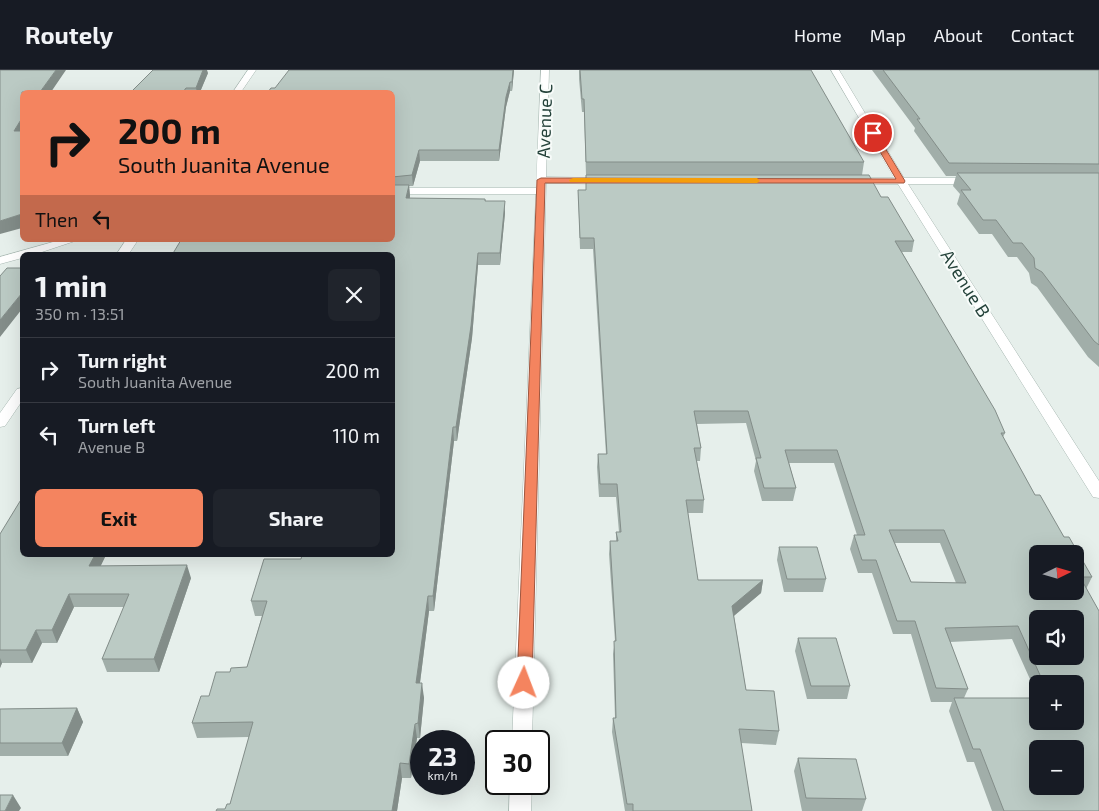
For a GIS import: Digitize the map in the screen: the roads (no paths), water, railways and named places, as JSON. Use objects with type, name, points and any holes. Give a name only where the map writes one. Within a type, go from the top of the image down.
[{"type":"street","points":[[238,90],[252,70]]},
{"type":"street","name":"Avenue C","points":[[522,730],[545,70]]},
{"type":"street","name":"Avenue B","points":[[835,70],[901,181],[1099,493]]},
{"type":"street","points":[[395,191],[541,186],[615,180]]},
{"type":"street","points":[[842,181],[989,181]]},
{"type":"street","points":[[31,252],[65,242]]},
{"type":"street","points":[[0,261],[20,255]]},
{"type":"street","points":[[0,423],[20,395]]},
{"type":"street","points":[[520,811],[521,795]]}]
